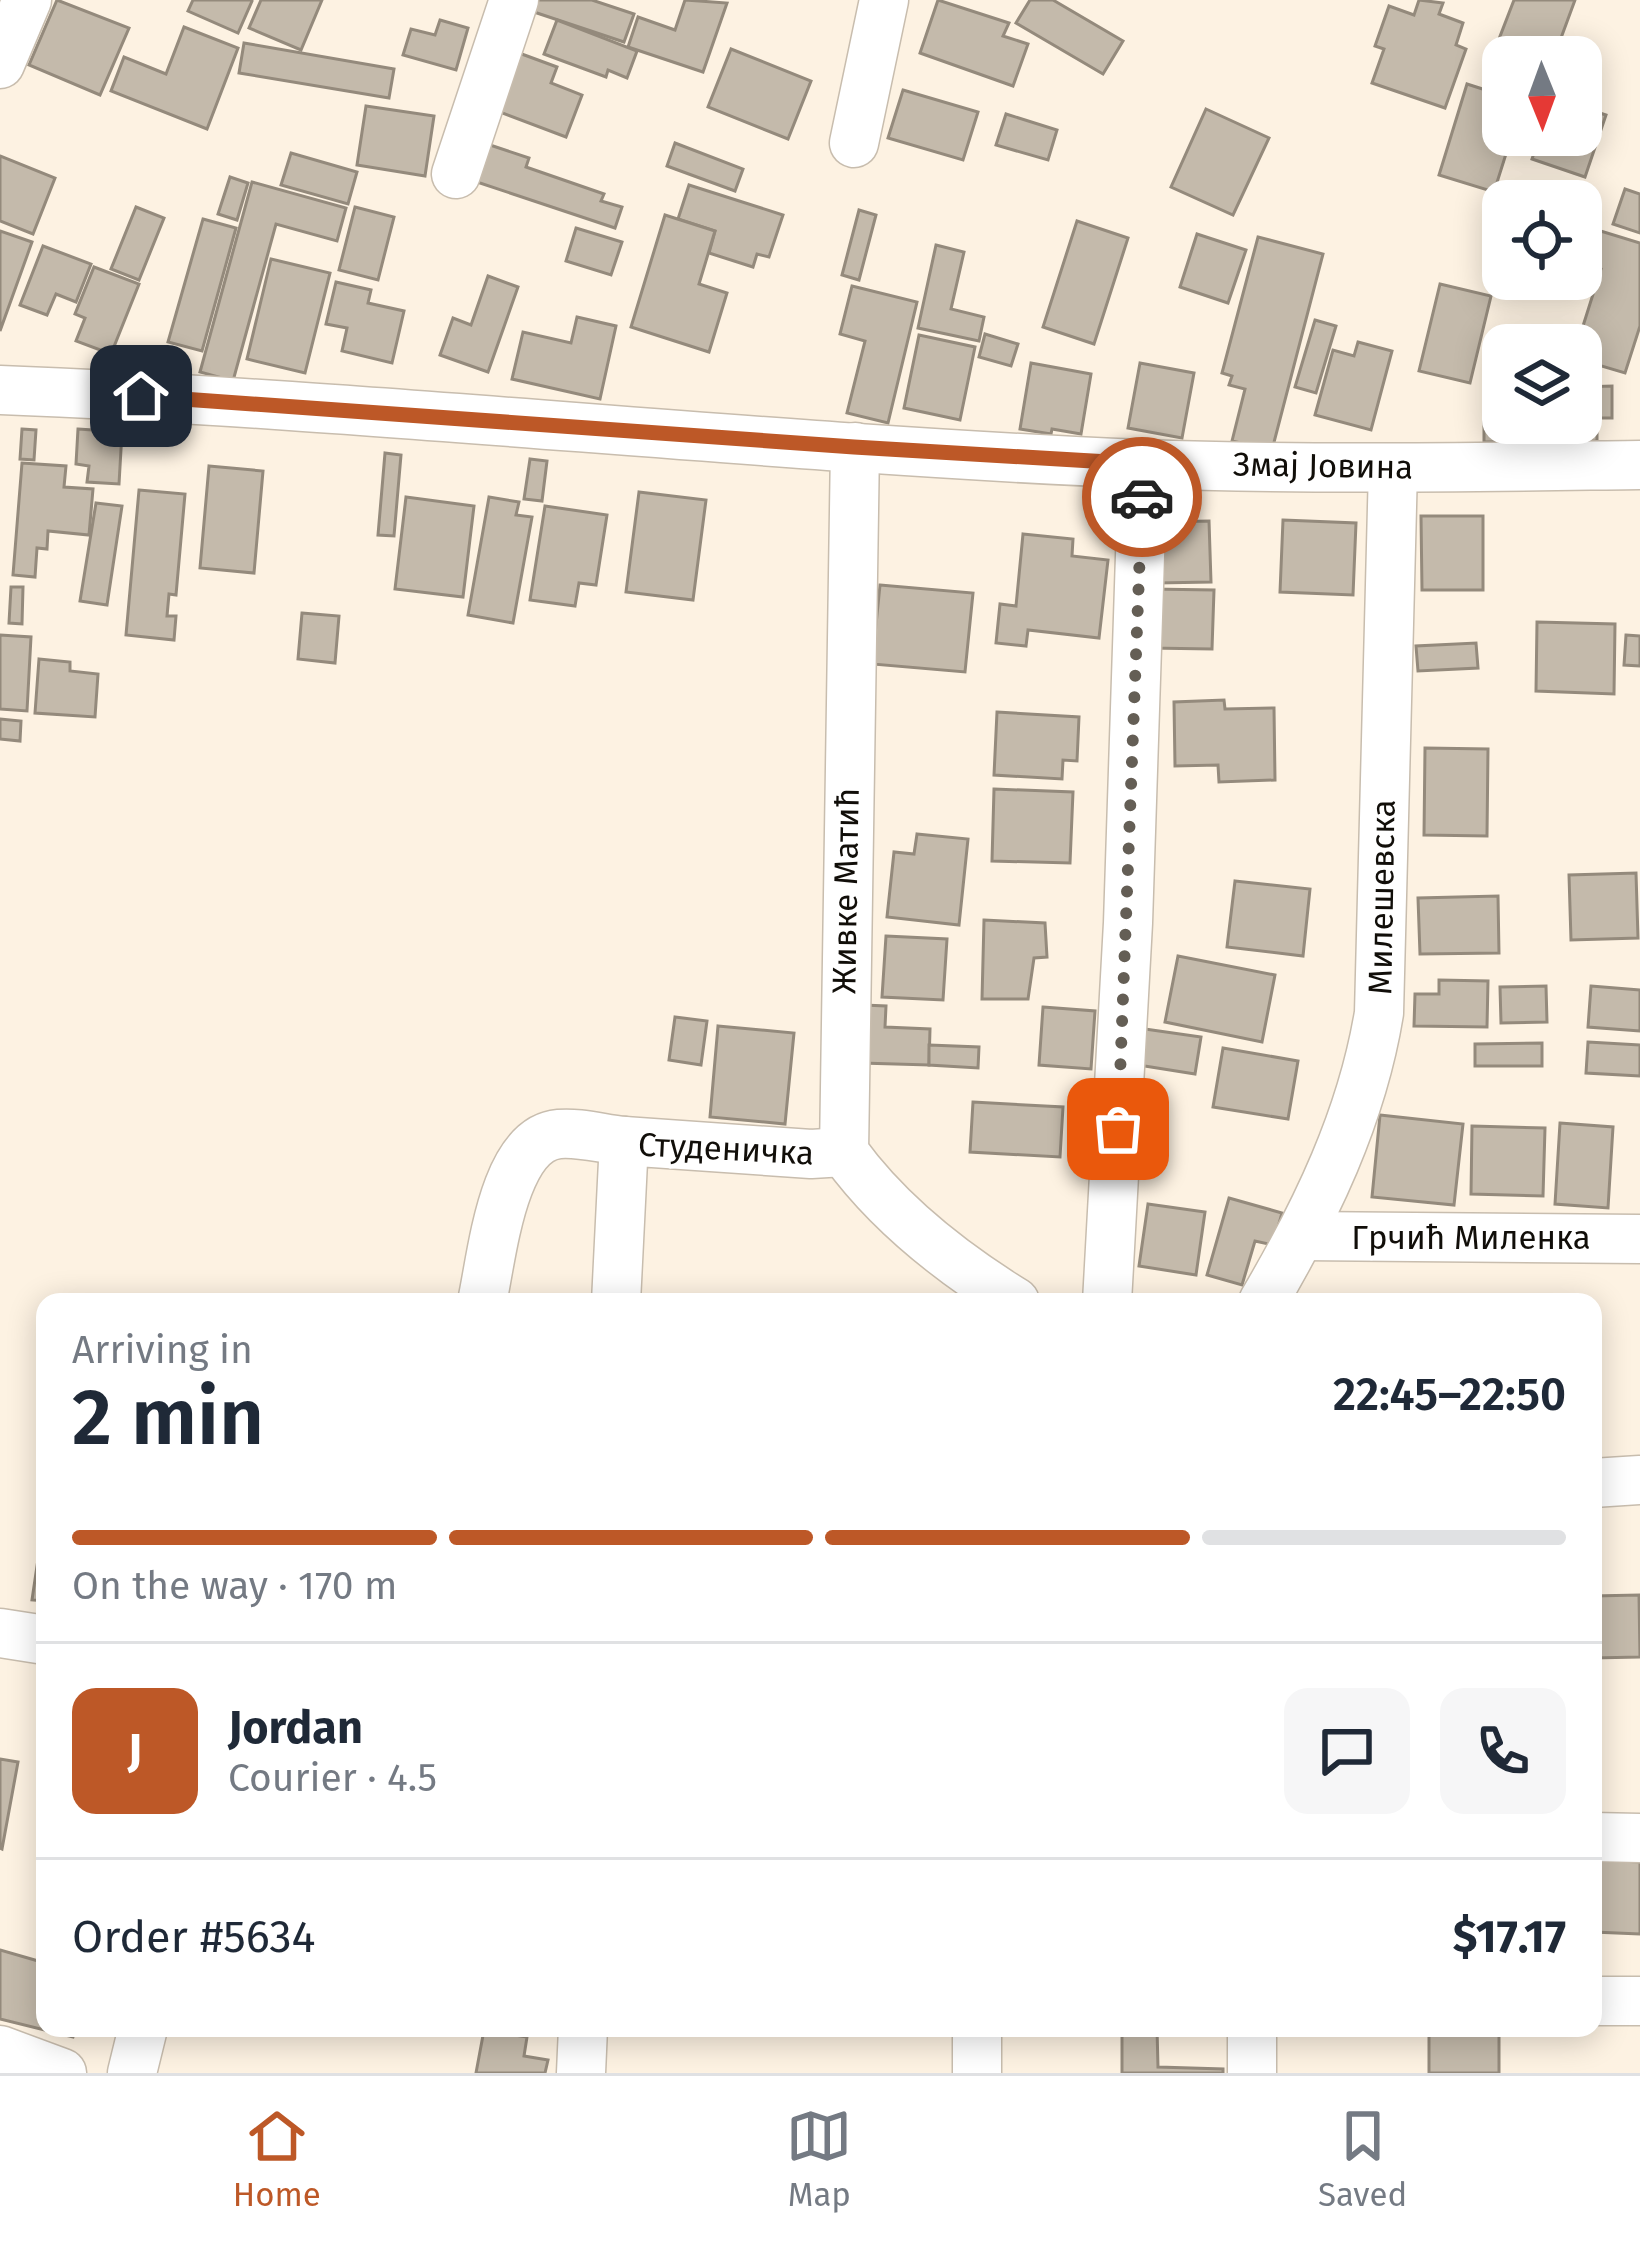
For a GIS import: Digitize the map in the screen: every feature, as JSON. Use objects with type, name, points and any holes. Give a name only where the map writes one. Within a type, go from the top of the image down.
[{"type":"street","points":[[0,64],[27,0]]},
{"type":"street","points":[[455,174],[514,0]]},
{"type":"street","points":[[854,143],[884,0]]},
{"type":"street","name":"Змај Јовина","points":[[0,390],[188,398],[1143,464],[1640,465]]},
{"type":"street","name":"Живке Матић","points":[[844,1153],[854,447]]},
{"type":"street","points":[[1108,1293],[1127,945],[1143,464]]},
{"type":"street","name":"Милешевска","points":[[1268,1293],[1301,1237],[1370,1067],[1378,1013],[1393,468]]},
{"type":"street","points":[[484,1293],[505,1196],[520,1160],[537,1141],[559,1134],[624,1141]]},
{"type":"street","name":"Студеничка","points":[[616,1293],[624,1141],[844,1153]]},
{"type":"street","points":[[844,1153],[890,1203],[988,1293]]},
{"type":"street","name":"Грчић Миленка","points":[[1301,1237],[1640,1239]]},
{"type":"street","points":[[1602,1482],[1640,1480]]},
{"type":"street","points":[[0,1634],[36,1639]]},
{"type":"street","points":[[1602,1837],[1640,1838]]},
{"type":"street","points":[[1602,2001],[1640,2001]]},
{"type":"street","points":[[132,2073],[141,2037]]},
{"type":"street","points":[[581,2073],[583,2037]]},
{"type":"street","points":[[977,2037],[977,2073]]},
{"type":"street","points":[[1252,2037],[1252,2073]]},
{"type":"street","points":[[0,2050],[62,2073]]},
{"type":"building","points":[[57,0],[129,28],[100,95],[29,65]]},
{"type":"building","points":[[193,0],[252,1],[238,33],[188,11]]},
{"type":"building","points":[[261,0],[322,0],[301,50],[249,28]]},
{"type":"building","points":[[532,0],[592,0],[634,14],[624,42],[528,10]]},
{"type":"building","points":[[685,0],[727,3],[703,72],[628,47],[638,17],[675,30]]},
{"type":"building","points":[[938,0],[1009,23],[1003,36],[1028,44],[1013,86],[920,53]]},
{"type":"building","points":[[1030,0],[1053,0],[1123,41],[1103,74],[1016,23]]},
{"type":"building","points":[[1419,0],[1443,3],[1439,14],[1463,23],[1456,45],[1466,49],[1445,108],[1372,83],[1384,49],[1375,46],[1389,6],[1414,15]]},
{"type":"building","points":[[1514,0],[1575,0],[1562,36],[1500,36]]},
{"type":"building","points":[[440,20],[468,28],[456,70],[403,55],[411,29],[435,35]]},
{"type":"building","points":[[557,20],[637,51],[627,78],[608,70],[606,77],[544,54]]},
{"type":"building","points":[[184,27],[238,48],[207,129],[111,91],[124,57],[166,74]]},
{"type":"building","points":[[244,43],[394,69],[389,98],[239,73]]},
{"type":"building","points":[[731,49],[811,81],[788,139],[708,107]]},
{"type":"building","points":[[519,53],[557,67],[551,83],[582,95],[566,137],[497,111]]},
{"type":"building","points":[[1467,84],[1482,89],[1482,156],[1505,156],[1498,180],[1482,180],[1482,188],[1439,175]]},
{"type":"building","points":[[903,90],[978,112],[963,160],[888,138]]},
{"type":"building","points":[[366,106],[434,116],[425,176],[357,165]]},
{"type":"building","points":[[1206,109],[1269,138],[1233,215],[1171,187]]},
{"type":"building","points":[[1006,114],[1057,130],[1048,160],[996,145]]},
{"type":"building","points":[[675,143],[743,169],[735,191],[667,166]]},
{"type":"building","points":[[487,144],[529,158],[526,167],[604,194],[601,201],[622,207],[615,228],[474,181]]},
{"type":"building","points":[[291,153],[357,172],[348,204],[281,185]]},
{"type":"building","points":[[0,156],[55,178],[33,234],[0,221]]},
{"type":"building","points":[[1533,156],[1592,156],[1585,177]]},
{"type":"building","points":[[230,177],[248,183],[237,220],[218,214]]},
{"type":"building","points":[[252,182],[346,208],[337,241],[276,224],[233,381],[200,372]]},
{"type":"building","points":[[689,185],[783,215],[769,257],[757,254],[753,267],[709,253],[715,231],[678,219]]},
{"type":"building","points":[[1625,189],[1640,194],[1640,233],[1613,224]]},
{"type":"building","points":[[136,207],[164,218],[139,280],[111,269]]},
{"type":"building","points":[[355,207],[394,217],[378,280],[339,270]]},
{"type":"building","points":[[859,210],[876,215],[859,280],[842,275]]},
{"type":"building","points":[[665,215],[715,231],[699,284],[727,293],[709,352],[631,327]]},
{"type":"building","points":[[203,219],[236,228],[202,351],[168,342]]},
{"type":"building","points":[[1077,221],[1128,238],[1094,344],[1043,327]]},
{"type":"building","points":[[576,228],[622,242],[611,275],[566,261]]},
{"type":"building","points":[[0,231],[32,242],[0,331]]},
{"type":"building","points":[[1602,231],[1640,243],[1640,326],[1625,373],[1602,366],[1602,324],[1584,324],[1591,300],[1602,300]]},
{"type":"building","points":[[1197,234],[1246,250],[1228,303],[1180,287]]},
{"type":"building","points":[[1258,237],[1323,254],[1272,450],[1232,441],[1245,389],[1229,385],[1232,376],[1222,373]]},
{"type":"building","points":[[936,245],[964,252],[951,309],[984,317],[979,341],[918,328]]},
{"type":"building","points":[[43,246],[91,264],[76,302],[56,294],[47,315],[20,305]]},
{"type":"building","points":[[271,259],[330,273],[305,373],[247,359]]},
{"type":"building","points":[[94,267],[139,284],[111,354],[76,341],[85,318],[75,314]]},
{"type":"building","points":[[488,276],[518,287],[488,372],[440,355],[453,318],[471,325]]},
{"type":"building","points":[[336,282],[371,290],[368,303],[404,311],[392,363],[342,351],[347,328],[326,324]]},
{"type":"building","points":[[1440,284],[1490,300],[1470,383],[1419,371]]},
{"type":"building","points":[[852,286],[917,302],[888,423],[847,413],[865,341],[840,334]]},
{"type":"building","points":[[577,317],[616,326],[600,399],[512,379],[523,332],[571,343]]},
{"type":"building","points":[[1315,320],[1336,326],[1316,393],[1295,387]]},
{"type":"building","points":[[985,334],[1018,344],[1011,366],[979,357]]},
{"type":"building","points":[[919,335],[975,347],[960,420],[904,408]]},
{"type":"building","points":[[1358,342],[1392,351],[1371,430],[1315,415],[1333,350],[1354,356]]},
{"type":"building","points":[[1031,363],[1091,374],[1081,434],[1020,429]]},
{"type":"building","points":[[1140,363],[1194,373],[1182,438],[1128,428]]},
{"type":"building","points":[[1602,386],[1612,386],[1612,418],[1602,418]]},
{"type":"building","points":[[22,429],[36,430],[34,460],[20,459]]},
{"type":"building","points":[[78,429],[122,432],[119,484],[87,482],[89,466],[76,464]]},
{"type":"building","points":[[385,453],[401,455],[394,536],[378,535]]},
{"type":"building","points":[[530,459],[547,461],[542,501],[524,499]]},
{"type":"building","points":[[22,463],[66,466],[64,487],[93,489],[89,535],[48,531],[47,549],[37,548],[35,577],[13,575]]},
{"type":"building","points":[[209,466],[263,471],[254,573],[200,568]]},
{"type":"building","points":[[139,490],[185,494],[176,595],[169,594],[167,616],[176,616],[174,640],[126,635]]},
{"type":"building","points":[[639,492],[706,500],[693,600],[626,592]]},
{"type":"building","points":[[406,497],[474,506],[463,597],[395,589]]},
{"type":"building","points":[[489,497],[519,502],[516,515],[532,517],[513,623],[468,615]]},
{"type":"building","points":[[96,503],[122,506],[107,605],[80,601]]},
{"type":"building","points":[[545,506],[607,515],[596,585],[579,583],[575,606],[530,600]]},
{"type":"building","points":[[1421,516],[1483,516],[1483,590],[1422,590]]},
{"type":"building","points":[[1283,520],[1356,523],[1353,595],[1280,592]]},
{"type":"building","points":[[1209,521],[1211,582],[1157,583],[1156,522]]},
{"type":"building","points":[[1023,534],[1073,539],[1072,556],[1108,560],[1099,638],[1028,630],[1026,646],[996,643],[1000,604],[1016,606]]},
{"type":"building","points":[[880,585],[973,593],[965,672],[872,664]]},
{"type":"building","points":[[11,587],[23,587],[22,624],[9,623]]},
{"type":"building","points":[[1150,589],[1214,590],[1212,649],[1149,648]]},
{"type":"building","points":[[302,613],[339,616],[335,663],[298,659]]},
{"type":"building","points":[[1537,622],[1615,624],[1614,694],[1536,691]]},
{"type":"building","points":[[0,635],[31,637],[27,711],[0,709]]},
{"type":"building","points":[[1626,635],[1640,636],[1640,666],[1624,665]]},
{"type":"building","points":[[1476,643],[1478,668],[1418,671],[1416,646]]},
{"type":"building","points":[[39,659],[70,662],[70,671],[98,674],[95,717],[35,713]]},
{"type":"building","points":[[1224,700],[1225,709],[1274,708],[1275,780],[1219,782],[1218,765],[1175,766],[1174,702]]},
{"type":"building","points":[[997,712],[1079,717],[1077,761],[1063,760],[1062,779],[994,775]]},
{"type":"building","points":[[0,719],[21,721],[20,741],[0,739]]},
{"type":"building","points":[[1425,748],[1488,749],[1487,836],[1424,835]]},
{"type":"building","points":[[994,789],[1073,792],[1070,863],[992,861]]},
{"type":"building","points":[[917,834],[968,839],[959,925],[887,917],[894,852],[914,854]]},
{"type":"building","points":[[1636,873],[1638,938],[1571,940],[1569,875]]},
{"type":"building","points":[[1235,881],[1310,889],[1303,956],[1227,947]]},
{"type":"building","points":[[1498,896],[1499,953],[1420,954],[1418,898]]},
{"type":"building","points":[[984,920],[1045,923],[1047,957],[1034,958],[1028,999],[982,999]]},
{"type":"building","points":[[886,936],[947,939],[943,1000],[882,997]]},
{"type":"building","points":[[1178,956],[1275,975],[1262,1042],[1165,1022]]},
{"type":"building","points":[[1439,980],[1488,981],[1487,1027],[1414,1026],[1415,994],[1439,994]]},
{"type":"building","points":[[1546,986],[1547,1022],[1501,1023],[1500,987]]},
{"type":"building","points":[[1591,986],[1640,990],[1640,1031],[1588,1027]]},
{"type":"building","points":[[863,1005],[886,1006],[885,1027],[930,1029],[929,1065],[861,1063]]},
{"type":"building","points":[[1043,1007],[1095,1011],[1091,1069],[1039,1065]]},
{"type":"building","points":[[675,1017],[707,1021],[701,1065],[669,1060]]},
{"type":"building","points":[[718,1026],[794,1033],[785,1124],[710,1117]]},
{"type":"building","points":[[1138,1028],[1201,1037],[1195,1074],[1132,1064]]},
{"type":"building","points":[[1588,1042],[1640,1045],[1640,1076],[1586,1073]]},
{"type":"building","points":[[1542,1043],[1542,1066],[1475,1066],[1475,1044]]},
{"type":"building","points":[[929,1045],[979,1047],[978,1068],[929,1065]]},
{"type":"building","points":[[1223,1048],[1298,1061],[1288,1119],[1213,1107]]},
{"type":"building","points":[[973,1102],[1063,1107],[1060,1157],[970,1152]]},
{"type":"building","points":[[1380,1115],[1463,1124],[1454,1205],[1372,1197]]},
{"type":"building","points":[[1560,1123],[1613,1127],[1608,1208],[1555,1204]]},
{"type":"building","points":[[1472,1126],[1545,1128],[1543,1196],[1471,1194]]},
{"type":"building","points":[[1229,1198],[1282,1213],[1273,1245],[1255,1241],[1242,1285],[1207,1275]]},
{"type":"building","points":[[1148,1204],[1205,1212],[1196,1275],[1139,1266]]},
{"type":"building","points":[[1639,1595],[1640,1657],[1602,1658],[1602,1596]]},
{"type":"building","points":[[0,1759],[18,1762],[2,1849],[0,1848]]},
{"type":"building","points":[[1602,1860],[1640,1862],[1640,1934],[1602,1932]]},
{"type":"building","points":[[0,1950],[36,1960],[36,2028],[0,2019]]},
{"type":"building","points":[[483,2037],[527,2037],[524,2056],[548,2060],[545,2073],[476,2073]]},
{"type":"building","points":[[1122,2037],[1157,2037],[1158,2067],[1223,2069],[1223,2073],[1122,2073]]},
{"type":"building","points":[[1429,2037],[1499,2037],[1499,2073],[1429,2073]]},
{"type":"way so far","points":[[1118,1129],[1142,497]]},
{"type":"route","points":[[141,396],[1143,464],[1142,497]]}]
